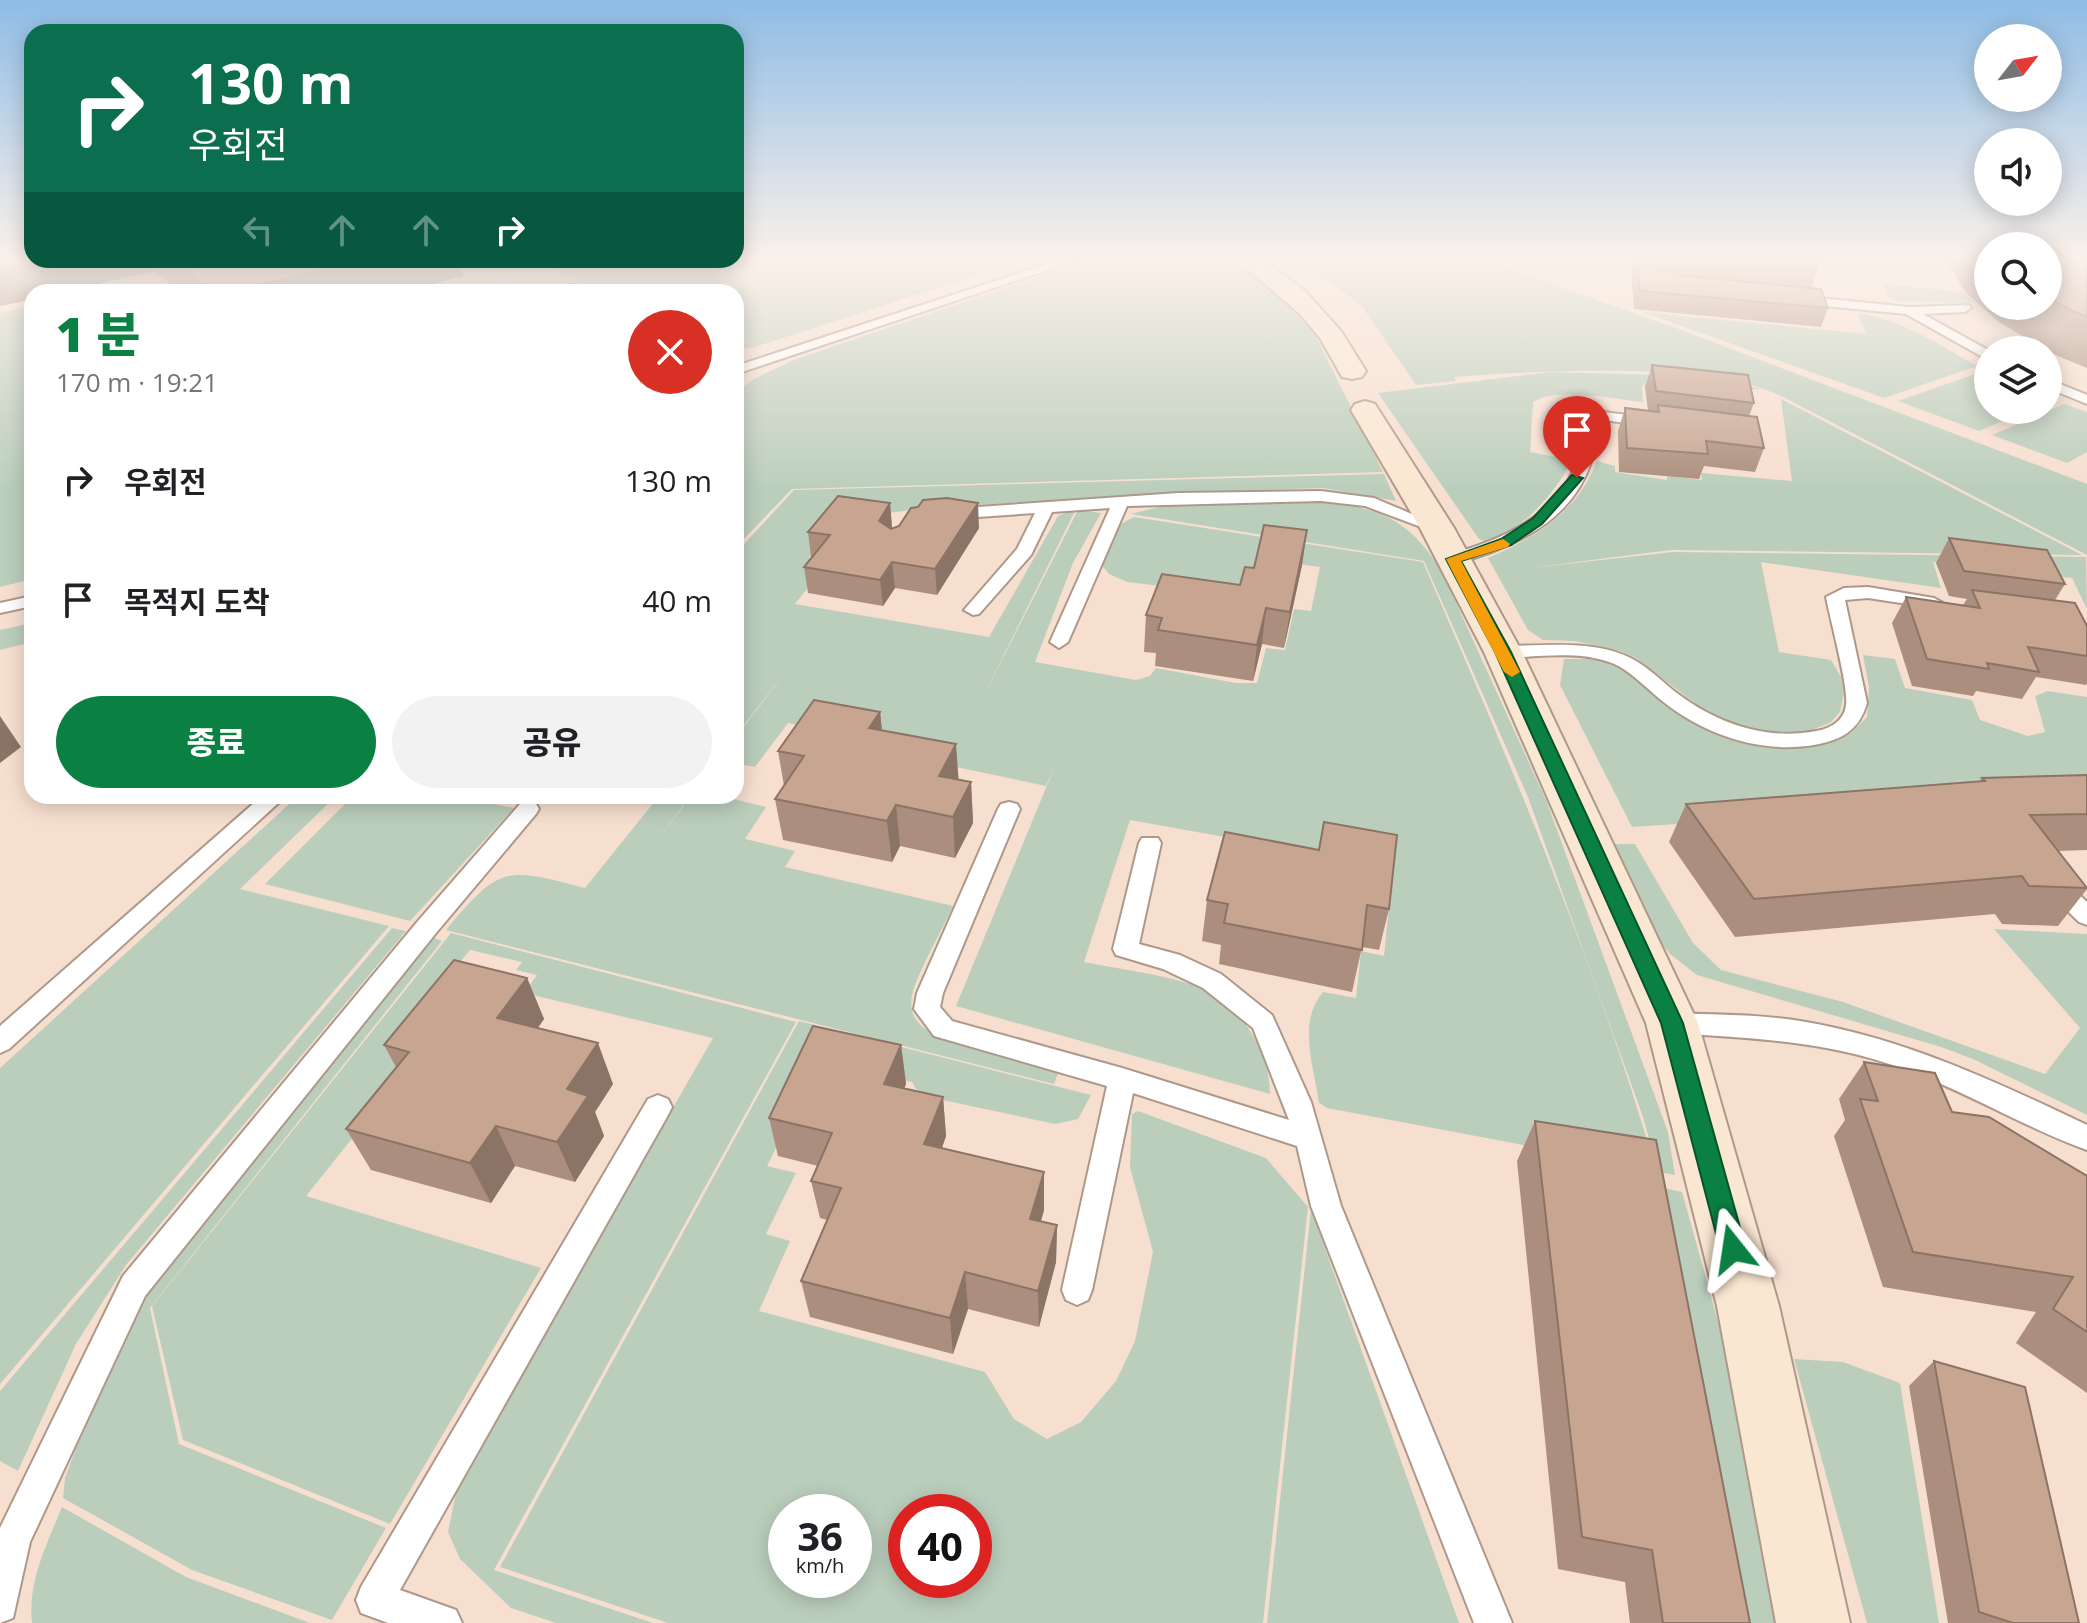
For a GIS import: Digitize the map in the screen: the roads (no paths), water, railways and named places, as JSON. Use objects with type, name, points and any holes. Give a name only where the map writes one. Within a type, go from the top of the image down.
[{"type":"street","points":[[1334,337],[1358,390],[1503,652],[1672,1023],[1748,1306],[1813,1623]]},
{"type":"lane","points":[[744,367],[838,337]]},
{"type":"lane","points":[[1954,337],[1974,348]]},
{"type":"lane","points":[[2062,389],[2087,400]]},
{"type":"lane","points":[[933,515],[1178,498],[1346,497],[1368,501],[1445,543],[1506,542],[1537,521],[1577,478],[1584,462],[1587,414],[1665,423]]},
{"type":"lane","points":[[1059,642],[1120,503]]},
{"type":"lane","points":[[973,610],[1025,551],[1046,508]]},
{"type":"lane","points":[[1503,652],[1591,652],[1613,657],[1627,663],[1698,716],[1729,730],[1756,738],[1807,741],[1844,729],[1854,719],[1857,703],[1833,603],[1835,597],[1856,592],[1950,605]]},
{"type":"lane","points":[[0,608],[24,603]]},
{"type":"lane","points":[[0,1042],[266,804]]},
{"type":"lane","points":[[0,1605],[13,1540],[134,1286],[427,927],[528,809]]},
{"type":"lane","points":[[1009,809],[930,993],[927,1009],[943,1029],[1122,1079],[1309,1138]]},
{"type":"lane","points":[[1150,843],[1125,949],[1171,962],[1212,981],[1263,1022],[1297,1102],[1326,1206],[1493,1623]]},
{"type":"lane","points":[[2038,868],[2087,916]]},
{"type":"lane","points":[[1672,1023],[1806,1032],[1886,1051],[2009,1101],[2087,1138]]},
{"type":"lane","points":[[1077,1290],[1122,1079]]},
{"type":"lane","points":[[443,1623],[374,1600],[658,1107]]}]
